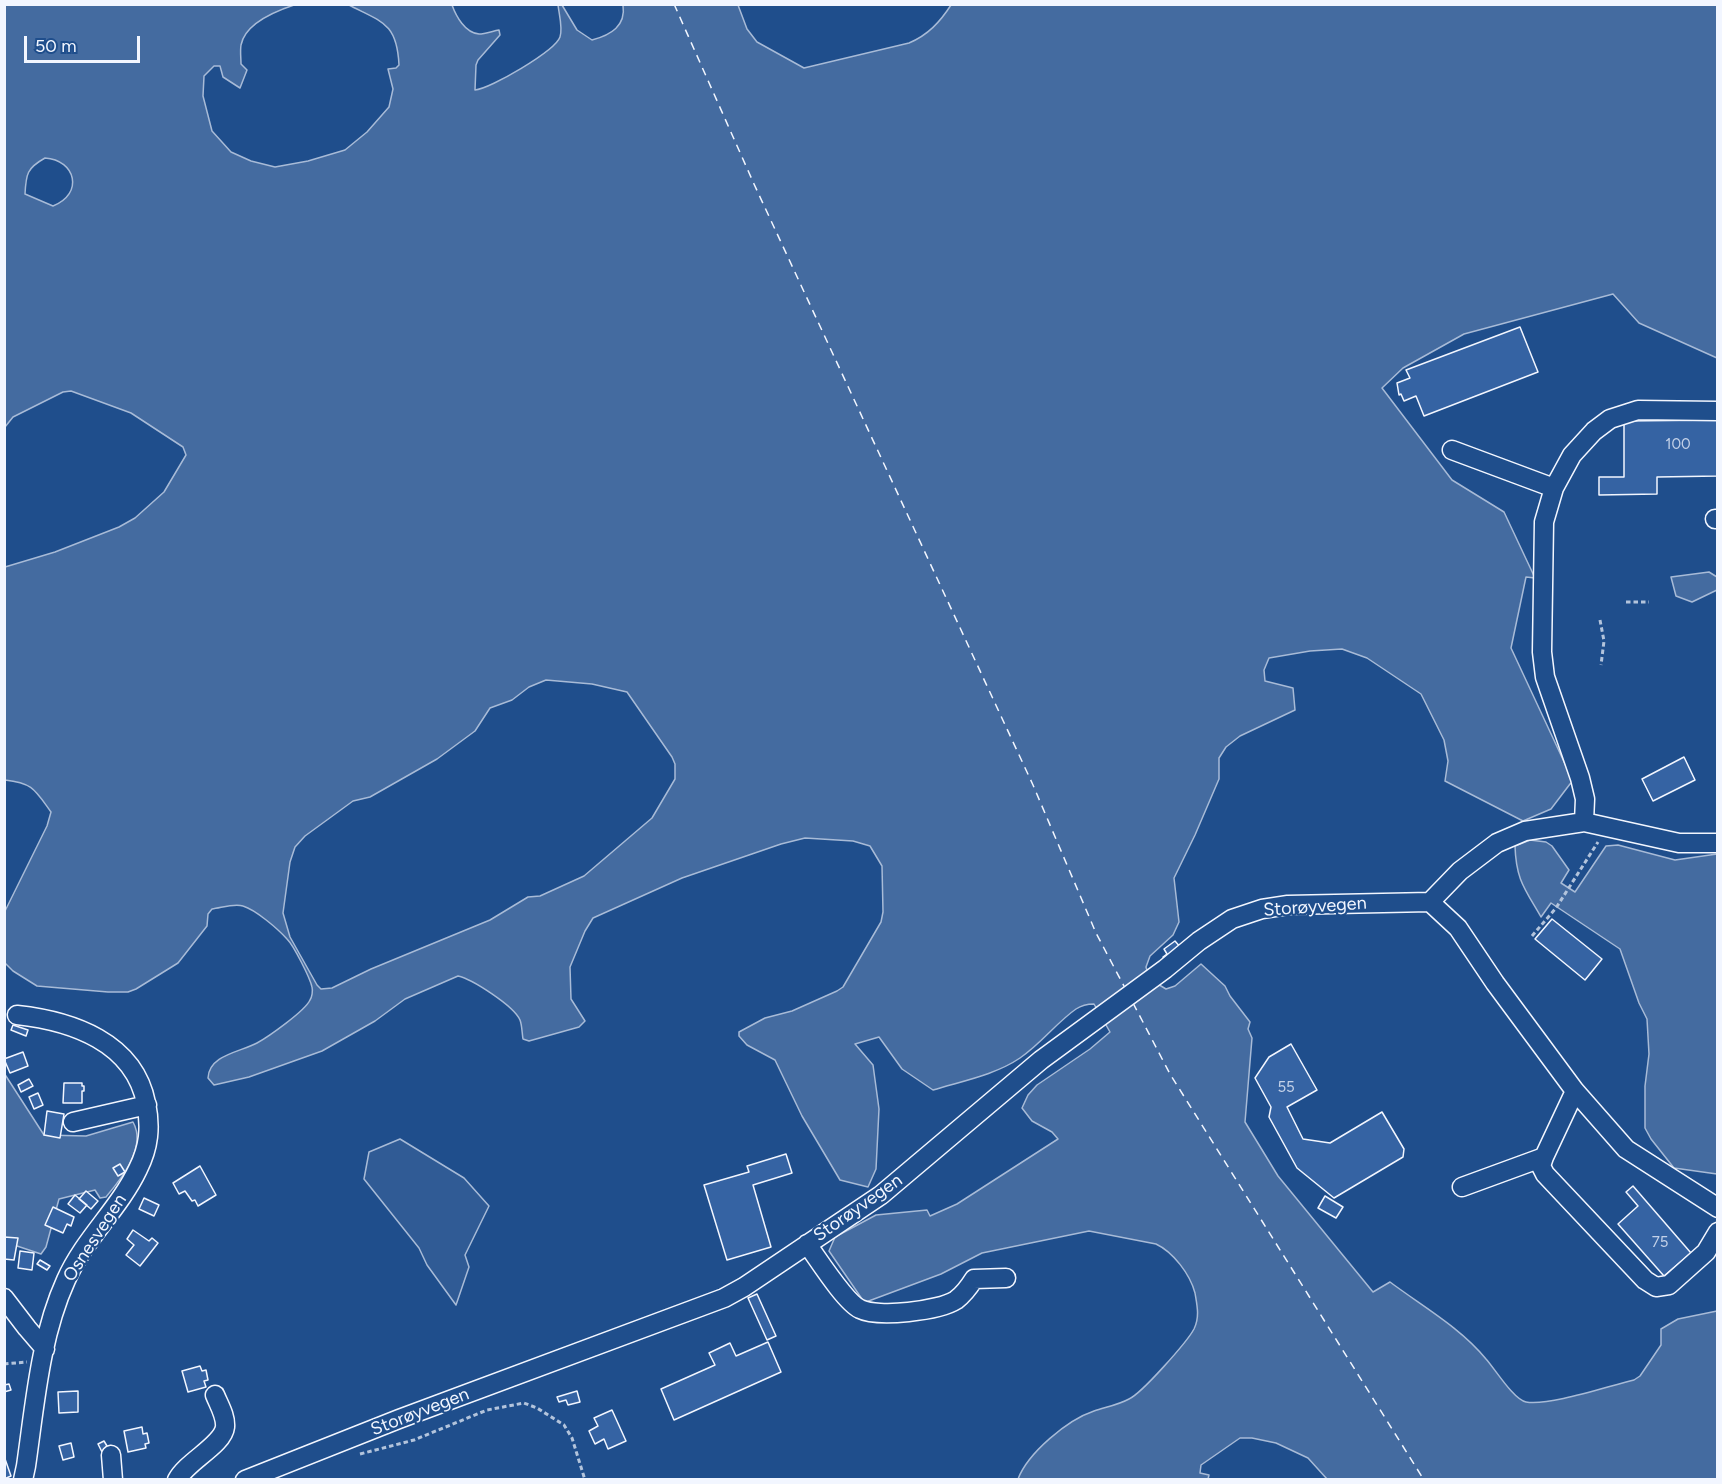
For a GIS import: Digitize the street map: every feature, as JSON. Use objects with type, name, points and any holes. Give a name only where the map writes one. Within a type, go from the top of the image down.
[{"type":"street","points":[[1584,822],[1585,800],[1580,778],[1545,677],[1542,651],[1544,522],[1554,488],[1572,455],[1594,431],[1610,418],[1638,410],[1718,411]]},
{"type":"street","points":[[1452,450],[1554,488]]},
{"type":"street","points":[[1718,843],[1679,843],[1606,825],[1584,822],[1525,831],[1497,843],[1460,871],[1430,902],[1458,928],[1495,983],[1575,1091],[1626,1149],[1718,1208]]},
{"type":"street","name":"Storøyvegen","points":[[245,1479],[724,1298],[744,1287],[881,1195],[1018,1079],[1199,941],[1232,919],[1262,909],[1288,905],[1430,902]]},
{"type":"street","name":"Osnesvegen","points":[[17,1015],[66,1025],[101,1040],[116,1050],[134,1071],[144,1094],[150,1125],[149,1138],[141,1163],[128,1187],[72,1267],[55,1309],[39,1377],[23,1479]]},
{"type":"street","points":[[1575,1091],[1541,1166],[1545,1174],[1645,1280],[1656,1287],[1669,1285],[1706,1252],[1718,1232]]},
{"type":"street","points":[[73,1122],[147,1106]]},
{"type":"street","points":[[1462,1187],[1544,1157]]},
{"type":"street","points":[[807,1244],[849,1301],[861,1310],[877,1313],[930,1309],[954,1301],[967,1290],[974,1279],[1006,1278]]},
{"type":"street","points":[[4,1298],[45,1349]]},
{"type":"street","points":[[177,1479],[182,1471],[218,1440],[225,1429],[224,1417],[215,1395]]},
{"type":"street","points":[[111,1455],[113,1479]]},
{"type":"path","points":[[1626,602],[1649,602]]},
{"type":"path","points":[[1600,620],[1604,641],[1601,664]]},
{"type":"path","points":[[1532,936],[1556,908],[1570,887],[1606,825]]},
{"type":"path","points":[[352,1455],[414,1440],[487,1410],[524,1403],[537,1408],[564,1425],[572,1438],[585,1479]]},
{"type":"shaded area","points":[[5,5],[294,5],[262,19],[244,37],[241,47],[241,64],[247,70],[240,88],[223,77],[220,66],[214,66],[204,76],[203,96],[212,131],[231,152],[251,161],[275,167],[308,161],[345,150],[367,132],[389,107],[393,89],[388,69],[399,65],[395,40],[391,32],[379,20],[349,5],[452,5],[459,19],[469,31],[484,34],[499,30],[500,35],[476,65],[475,90],[494,83],[535,60],[556,43],[561,29],[558,5],[562,5],[577,30],[592,40],[616,29],[622,19],[623,5],[738,5],[747,29],[757,42],[804,68],[909,43],[933,27],[951,5],[1717,5],[1717,358],[1639,323],[1613,294],[1464,334],[1403,368],[1382,388],[1452,480],[1504,512],[1535,578],[1526,577],[1511,648],[1573,781],[1578,780],[1570,784],[1551,809],[1523,821],[1445,781],[1448,761],[1444,740],[1421,694],[1367,658],[1342,649],[1310,651],[1269,658],[1264,670],[1265,681],[1293,688],[1295,710],[1240,736],[1226,747],[1219,758],[1219,779],[1174,878],[1179,922],[1173,935],[1150,956],[1146,967],[1148,974],[1156,983],[1166,989],[1175,986],[1201,964],[1225,986],[1250,1022],[1248,1029],[1252,1038],[1245,1122],[1278,1176],[1373,1292],[1390,1282],[1441,1318],[1476,1348],[1521,1400],[1526,1402],[1549,1401],[1634,1380],[1640,1376],[1661,1345],[1661,1329],[1678,1319],[1717,1311],[1717,1479],[1327,1479],[1308,1458],[1276,1443],[1240,1438],[1201,1465],[1200,1473],[1209,1475],[1208,1479],[1018,1479],[1039,1448],[1061,1430],[1083,1415],[1129,1399],[1153,1378],[1183,1345],[1194,1329],[1197,1316],[1195,1293],[1180,1264],[1169,1252],[1156,1244],[1089,1231],[982,1253],[941,1274],[866,1302],[862,1299],[829,1251],[835,1237],[876,1215],[927,1210],[930,1216],[957,1204],[1058,1139],[1052,1132],[1032,1121],[1022,1108],[1028,1095],[1037,1085],[1090,1049],[1110,1032],[1094,1004],[1082,1006],[1069,1014],[1028,1052],[1010,1064],[978,1077],[933,1090],[902,1069],[879,1037],[855,1044],[873,1065],[879,1109],[876,1169],[868,1187],[840,1180],[802,1116],[775,1060],[747,1045],[739,1036],[739,1032],[765,1018],[792,1011],[843,987],[881,922],[883,912],[882,866],[870,846],[853,841],[805,838],[781,844],[682,878],[593,918],[570,967],[571,999],[585,1021],[579,1027],[529,1041],[523,1039],[520,1020],[510,1008],[482,988],[458,976],[405,999],[375,1021],[322,1051],[249,1077],[214,1085],[208,1078],[210,1070],[219,1059],[257,1043],[277,1030],[307,1005],[312,994],[312,987],[305,970],[287,939],[273,925],[248,908],[239,905],[212,909],[208,914],[207,926],[178,963],[136,989],[128,992],[108,992],[37,986],[13,971],[5,963],[5,911],[47,826],[51,812],[28,786],[5,780],[5,567],[55,552],[119,527],[135,518],[164,492],[186,455],[183,447],[131,413],[71,391],[63,392],[13,417],[5,427]],"holes":[[[45,158],[56,160],[64,165],[72,178],[69,194],[63,201],[53,206],[25,194],[29,172],[34,165]],[[546,680],[592,684],[627,692],[675,764],[675,779],[652,818],[584,876],[540,896],[528,897],[490,920],[371,969],[332,988],[321,989],[290,937],[283,913],[290,862],[295,847],[305,836],[353,801],[370,797],[437,759],[475,731],[490,708],[512,700],[529,687]]]},
{"type":"shaded area","points":[[1709,572],[1717,577],[1717,590],[1692,602],[1676,596],[1671,577]]},
{"type":"shaded area","points":[[1530,840],[1546,842],[1552,846],[1569,870],[1561,883],[1575,892],[1606,846],[1618,845],[1675,860],[1717,854],[1717,1174],[1674,1168],[1651,1139],[1645,1128],[1645,1086],[1649,1054],[1647,1019],[1620,949],[1551,903],[1541,917],[1522,884],[1517,867],[1515,846]]},
{"type":"shaded area","points":[[4,1073],[44,1135],[86,1136],[133,1122],[137,1132],[135,1152],[131,1162],[106,1197],[100,1198],[95,1190],[59,1199],[46,1247],[41,1254],[5,1242]]},
{"type":"shaded area","points":[[400,1139],[464,1178],[489,1206],[465,1255],[469,1267],[456,1305],[427,1265],[419,1248],[364,1179],[369,1152]]},
{"type":"building","points":[[1520,327],[1538,372],[1424,416],[1416,396],[1404,401],[1401,394],[1399,395],[1397,383],[1410,378],[1406,370]]},
{"type":"building","points":[[1718,420],[1718,476],[1657,477],[1657,494],[1599,495],[1599,477],[1624,477],[1624,421]]},
{"type":"building","points":[[1684,757],[1695,780],[1653,801],[1642,779]]},
{"type":"building","points":[[1552,919],[1602,959],[1585,980],[1535,939]]},
{"type":"building","points":[[1175,941],[1181,948],[1167,962],[1163,957],[1167,954],[1164,949]]},
{"type":"building","points":[[13,1025],[28,1030],[26,1036],[11,1030]]},
{"type":"building","points":[[1291,1044],[1317,1090],[1287,1107],[1303,1139],[1330,1143],[1382,1112],[1404,1149],[1403,1157],[1334,1198],[1297,1168],[1269,1117],[1271,1107],[1255,1078],[1269,1057]]},
{"type":"building","points":[[23,1052],[28,1066],[10,1073],[4,1059]]},
{"type":"building","points":[[29,1079],[33,1086],[21,1092],[18,1085]]},
{"type":"building","points":[[64,1083],[82,1083],[84,1091],[82,1091],[82,1103],[63,1103]]},
{"type":"building","points":[[38,1093],[43,1105],[34,1109],[29,1097]]},
{"type":"building","points":[[47,1111],[64,1114],[60,1138],[44,1135]]},
{"type":"building","points":[[786,1154],[792,1173],[753,1185],[771,1247],[727,1260],[704,1185],[749,1172],[747,1166]]},
{"type":"building","points":[[120,1164],[125,1172],[118,1176],[113,1168]]},
{"type":"building","points":[[200,1166],[216,1195],[198,1206],[185,1191],[179,1194],[173,1183]]},
{"type":"building","points":[[1633,1186],[1691,1253],[1664,1276],[1618,1224],[1638,1206],[1626,1192]]},
{"type":"building","points":[[86,1191],[98,1201],[91,1209],[79,1199]]},
{"type":"building","points":[[75,1195],[87,1205],[80,1213],[68,1204]]},
{"type":"building","points":[[1325,1196],[1343,1207],[1336,1218],[1318,1208]]},
{"type":"building","points":[[144,1198],[159,1205],[154,1216],[139,1209]]},
{"type":"building","points":[[53,1207],[74,1217],[71,1226],[67,1224],[63,1233],[45,1225]]},
{"type":"building","points":[[133,1230],[149,1241],[152,1238],[158,1243],[140,1266],[126,1255],[134,1245],[127,1239]]},
{"type":"building","points":[[4,1237],[18,1238],[14,1260],[4,1259]]},
{"type":"building","points":[[20,1251],[34,1253],[32,1270],[18,1268]]},
{"type":"building","points":[[40,1260],[50,1266],[47,1270],[37,1264]]},
{"type":"building","points":[[757,1294],[776,1336],[767,1340],[748,1298]]},
{"type":"building","points":[[768,1342],[781,1372],[674,1420],[661,1389],[715,1365],[709,1353],[730,1343],[736,1356]]},
{"type":"building","points":[[200,1366],[202,1371],[206,1370],[208,1380],[204,1381],[206,1387],[188,1392],[182,1371]]},
{"type":"building","points":[[9,1384],[11,1390],[4,1392],[4,1385]]},
{"type":"building","points":[[78,1391],[78,1412],[59,1413],[58,1392]]},
{"type":"building","points":[[577,1391],[580,1402],[568,1405],[566,1400],[559,1402],[557,1397]]},
{"type":"building","points":[[612,1410],[626,1441],[608,1449],[604,1439],[595,1444],[589,1431],[598,1426],[594,1418]]},
{"type":"building","points":[[142,1427],[143,1434],[147,1433],[149,1443],[145,1444],[146,1448],[128,1452],[124,1431]]},
{"type":"building","points":[[104,1441],[110,1451],[103,1454],[98,1444]]},
{"type":"building","points":[[71,1443],[74,1457],[63,1460],[59,1446]]},
{"type":"building","points":[[4,1456],[11,1476],[4,1479]]},
{"type":"ferry route","points":[[674,4],[754,184],[1033,785],[1096,933],[1125,988]]},
{"type":"ferry route","points":[[1133,1003],[1170,1074],[1424,1480]]}]
